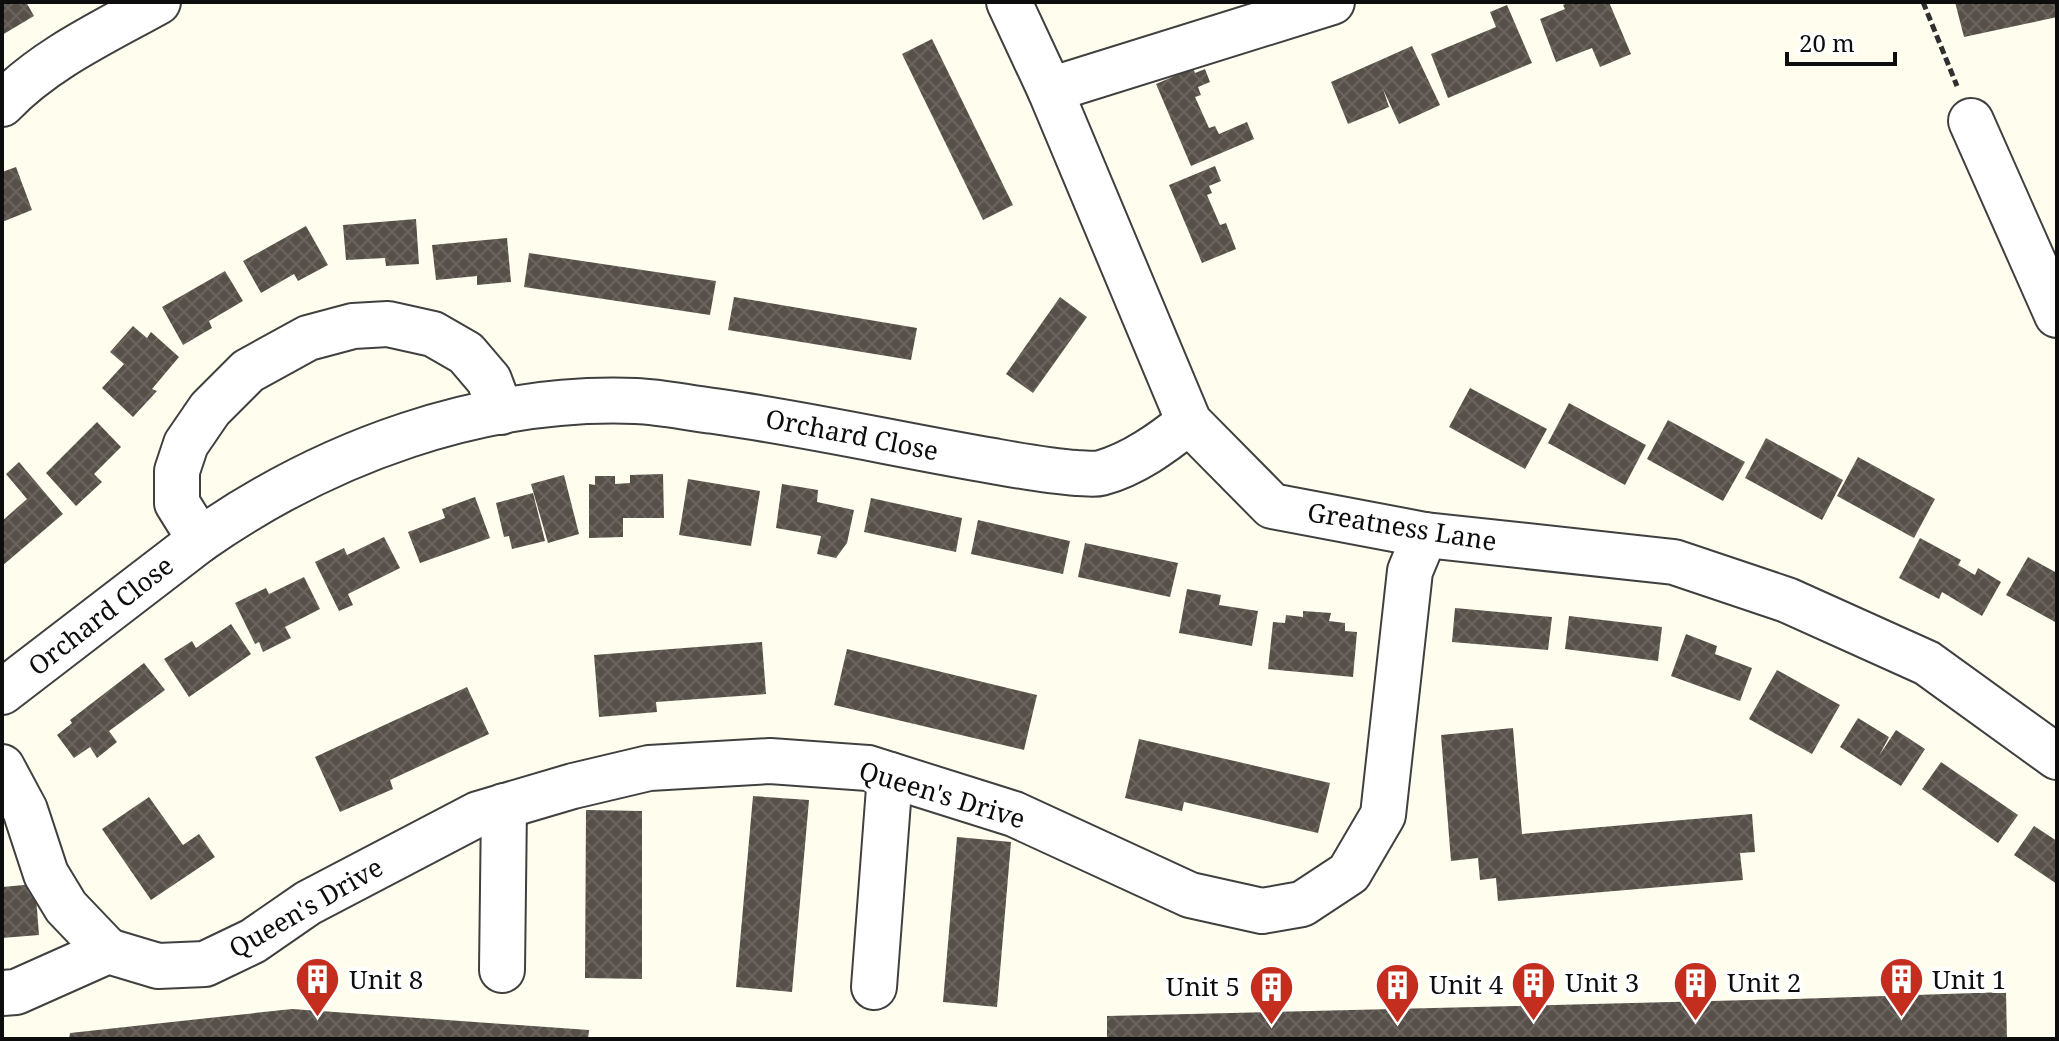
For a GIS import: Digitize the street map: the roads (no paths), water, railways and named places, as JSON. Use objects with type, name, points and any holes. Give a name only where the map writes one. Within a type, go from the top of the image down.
[{"type":"street","points":[[2,104],[19,86],[58,59],[158,2]]},
{"type":"street","name":"Greatness Lane","points":[[1009,2],[1050,90],[1189,422],[1272,506],[1425,535],[1674,562],[1787,600],[1927,663],[2057,757]]},
{"type":"street","points":[[1050,90],[1332,2]]},
{"type":"street","points":[[1971,121],[2057,315]]},
{"type":"street","name":"Orchard Close","points":[[200,540],[177,503],[177,471],[186,444],[210,409],[248,371],[308,338],[353,326],[388,324],[433,334],[466,353],[489,380],[501,412]]},
{"type":"street","name":"Orchard Close","points":[[2,692],[232,517],[322,469],[362,452],[423,431],[501,412],[556,404],[637,401],[771,419],[1046,471],[1098,474],[1145,455],[1189,422]]},
{"type":"street","name":"Queen's Drive","points":[[2,767],[25,810],[46,874],[66,907],[108,951],[158,966],[205,964],[253,941],[308,903],[478,814],[649,768],[770,761],[868,768],[1014,814],[1190,895],[1262,911],[1302,904],[1349,873],[1383,815],[1410,571],[1425,535]]},
{"type":"street","points":[[874,987],[890,775]]},
{"type":"street","points":[[502,970],[504,806]]},
{"type":"street","points":[[2,993],[16,992],[108,951]]},
{"type":"place","name":"Unit 8","points":[[318,1019]]},
{"type":"place","name":"Unit 1","points":[[1901,1019]]},
{"type":"place","name":"Unit 3","points":[[1534,1022]]},
{"type":"place","name":"Unit 2","points":[[1696,1022]]},
{"type":"place","name":"Unit 4","points":[[1398,1024]]},
{"type":"place","name":"Unit 5","points":[[1271,1026]]}]
